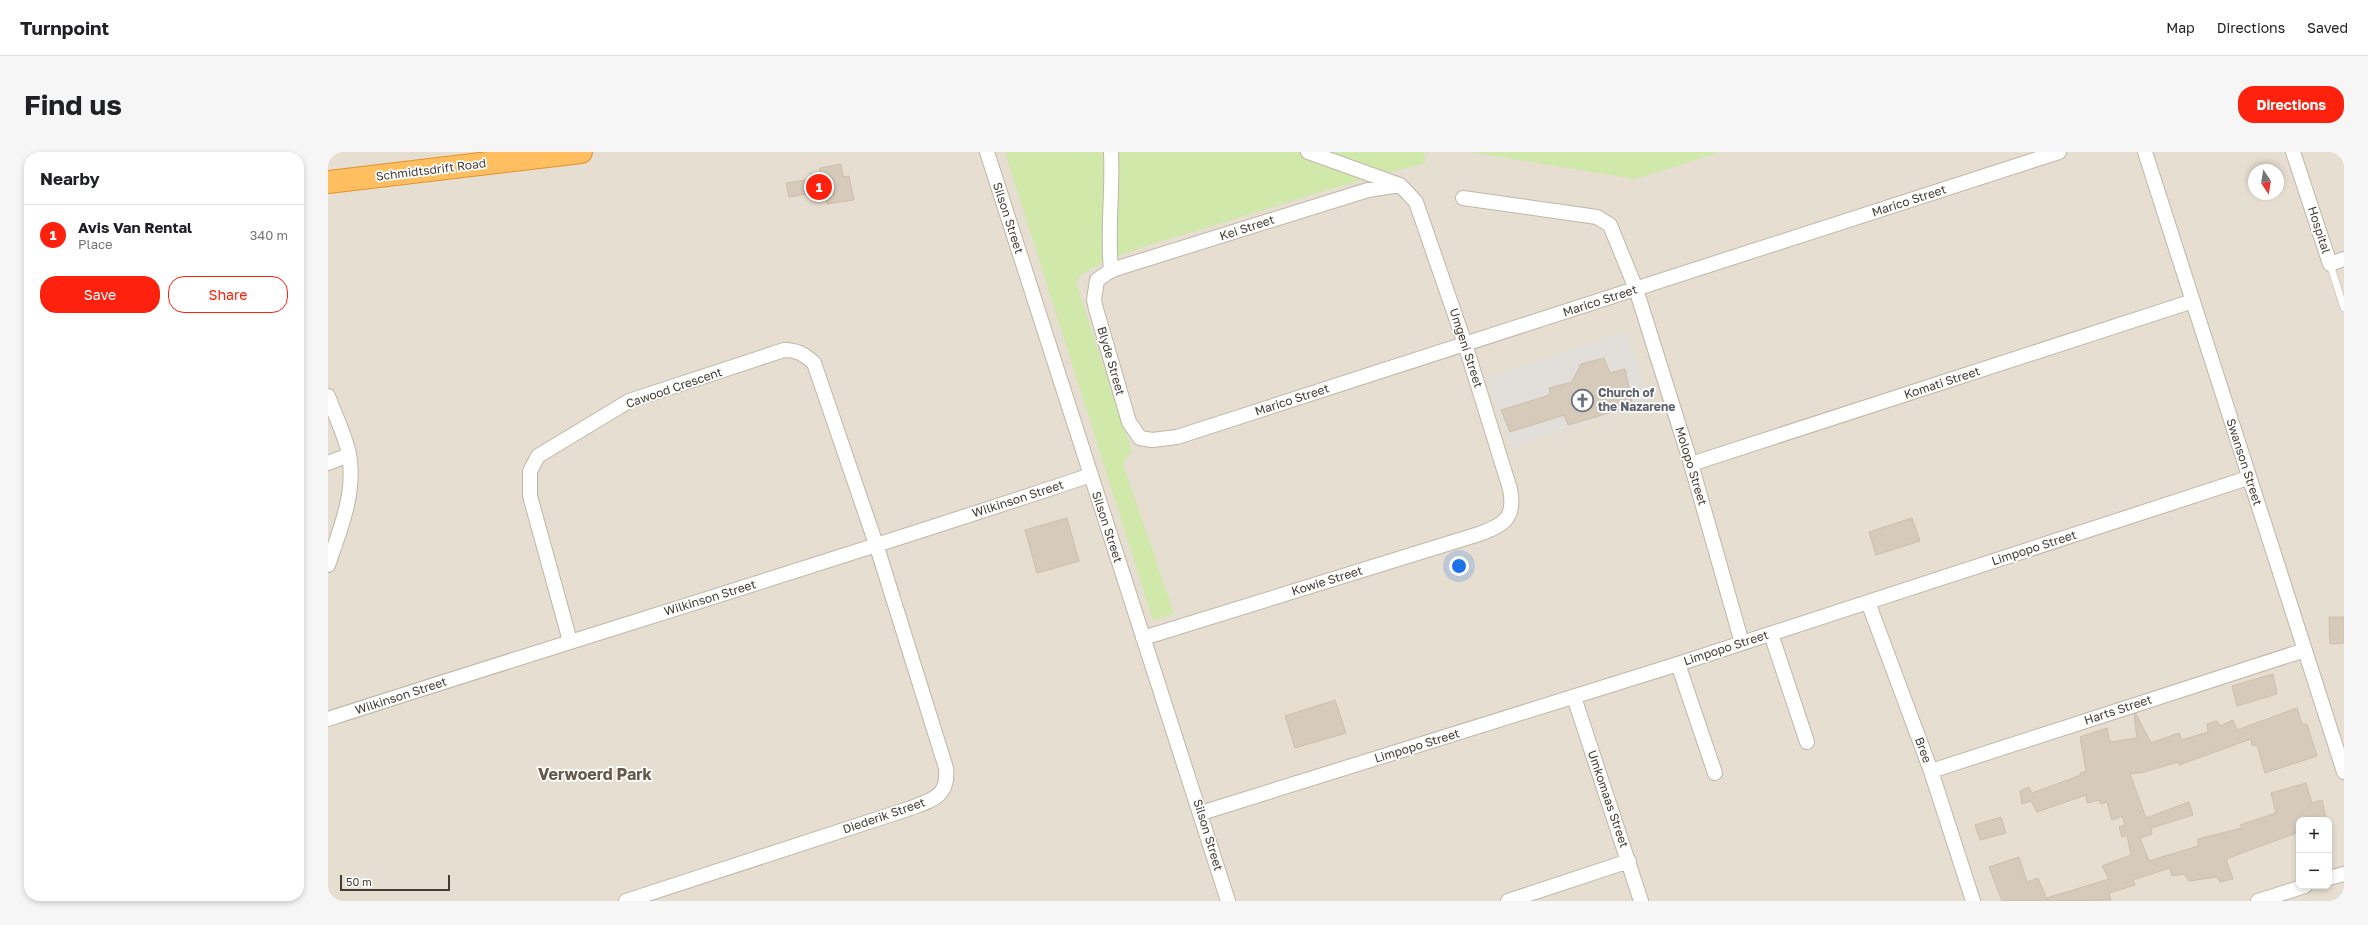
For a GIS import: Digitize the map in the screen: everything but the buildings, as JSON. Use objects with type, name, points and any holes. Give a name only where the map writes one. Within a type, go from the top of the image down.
[{"type":"highway","name":"Schmidtsdrift Road","points":[[328,182],[581,152]]},
{"type":"street","name":"Silson Street","points":[[987,152],[1201,813],[1228,901]]},
{"type":"street","points":[[1110,271],[1108,230],[1112,183],[1112,152]]},
{"type":"street","points":[[1308,152],[1400,185]]},
{"type":"street","name":"Marico Street","points":[[1140,438],[1152,440],[1177,437],[2059,152]]},
{"type":"street","name":"Swanson Street","points":[[2145,152],[2248,478],[2344,772]]},
{"type":"street","name":"Hospital","points":[[2293,152],[2330,264]]},
{"type":"street","name":"Kei Street","points":[[1097,280],[1110,271],[1368,190],[1400,185]]},
{"type":"street","name":"Umgeni Street","points":[[1400,185],[1416,202],[1465,344],[1510,489],[1512,508],[1507,517]]},
{"type":"street","name":"Molopo Street","points":[[1463,198],[1604,220],[1610,225],[1636,289],[1691,464],[1742,643]]},
{"type":"street","points":[[2330,264],[2344,259]]},
{"type":"street","name":"Blyde Street","points":[[1097,280],[1094,300],[1096,309],[1129,422],[1140,438]]},
{"type":"street","name":"Komati Street","points":[[1691,464],[2193,301]]},
{"type":"street","name":"Cawood Crescent","points":[[570,641],[530,496],[530,470],[538,456],[629,402],[784,350],[800,352],[814,363],[876,547]]},
{"type":"street","points":[[328,396],[349,455],[350,488],[345,517],[328,565]]},
{"type":"street","points":[[328,463],[349,455]]},
{"type":"street","name":"Wilkinson Street","points":[[328,719],[570,641],[876,547],[1091,475]]},
{"type":"street","name":"Limpopo Street","points":[[1201,813],[1678,664],[2248,478]]},
{"type":"street","name":"Kowie Street","points":[[1144,638],[1478,534],[1499,526],[1507,517]]},
{"type":"street","name":"Diederik Street","points":[[626,901],[908,809],[942,793],[947,781],[946,768],[876,547]]},
{"type":"street","name":"Bree","points":[[1868,602],[1931,771],[1973,901]]},
{"type":"street","points":[[1771,634],[1807,742]]},
{"type":"street","name":"Harts Street","points":[[1931,771],[2305,650]]},
{"type":"street","points":[[1678,664],[1714,773]]},
{"type":"street","name":"Umkomaas Street","points":[[1574,697],[1641,901]]},
{"type":"street","points":[[1508,901],[1628,861]]},
{"type":"street","points":[[2332,877],[2344,874]]},
{"type":"street","points":[[2258,901],[2296,889]]},
{"type":"lane","name":"Hospital","points":[[2330,264],[2344,308]]},
{"type":"shaded area","points":[[328,152],[2344,152],[2344,901],[328,901]]},
{"type":"shaded area","points":[[1626,331],[1650,402],[1511,448],[1487,377]]},
{"type":"green space","points":[[1005,152],[1423,152],[1426,163],[1347,184],[1145,246],[1109,260],[1078,277],[1077,286],[1132,451],[1123,464],[1174,614],[1153,620]]},
{"type":"green space","points":[[1470,152],[1720,152],[1635,179]]},
{"type":"place","name":"Avis Van Rental","points":[[819,187]]},
{"type":"place","name":"Church of the Nazarene","points":[[1583,400]]},
{"type":"district","name":"Verwoerd Park","points":[[595,774]]}]
